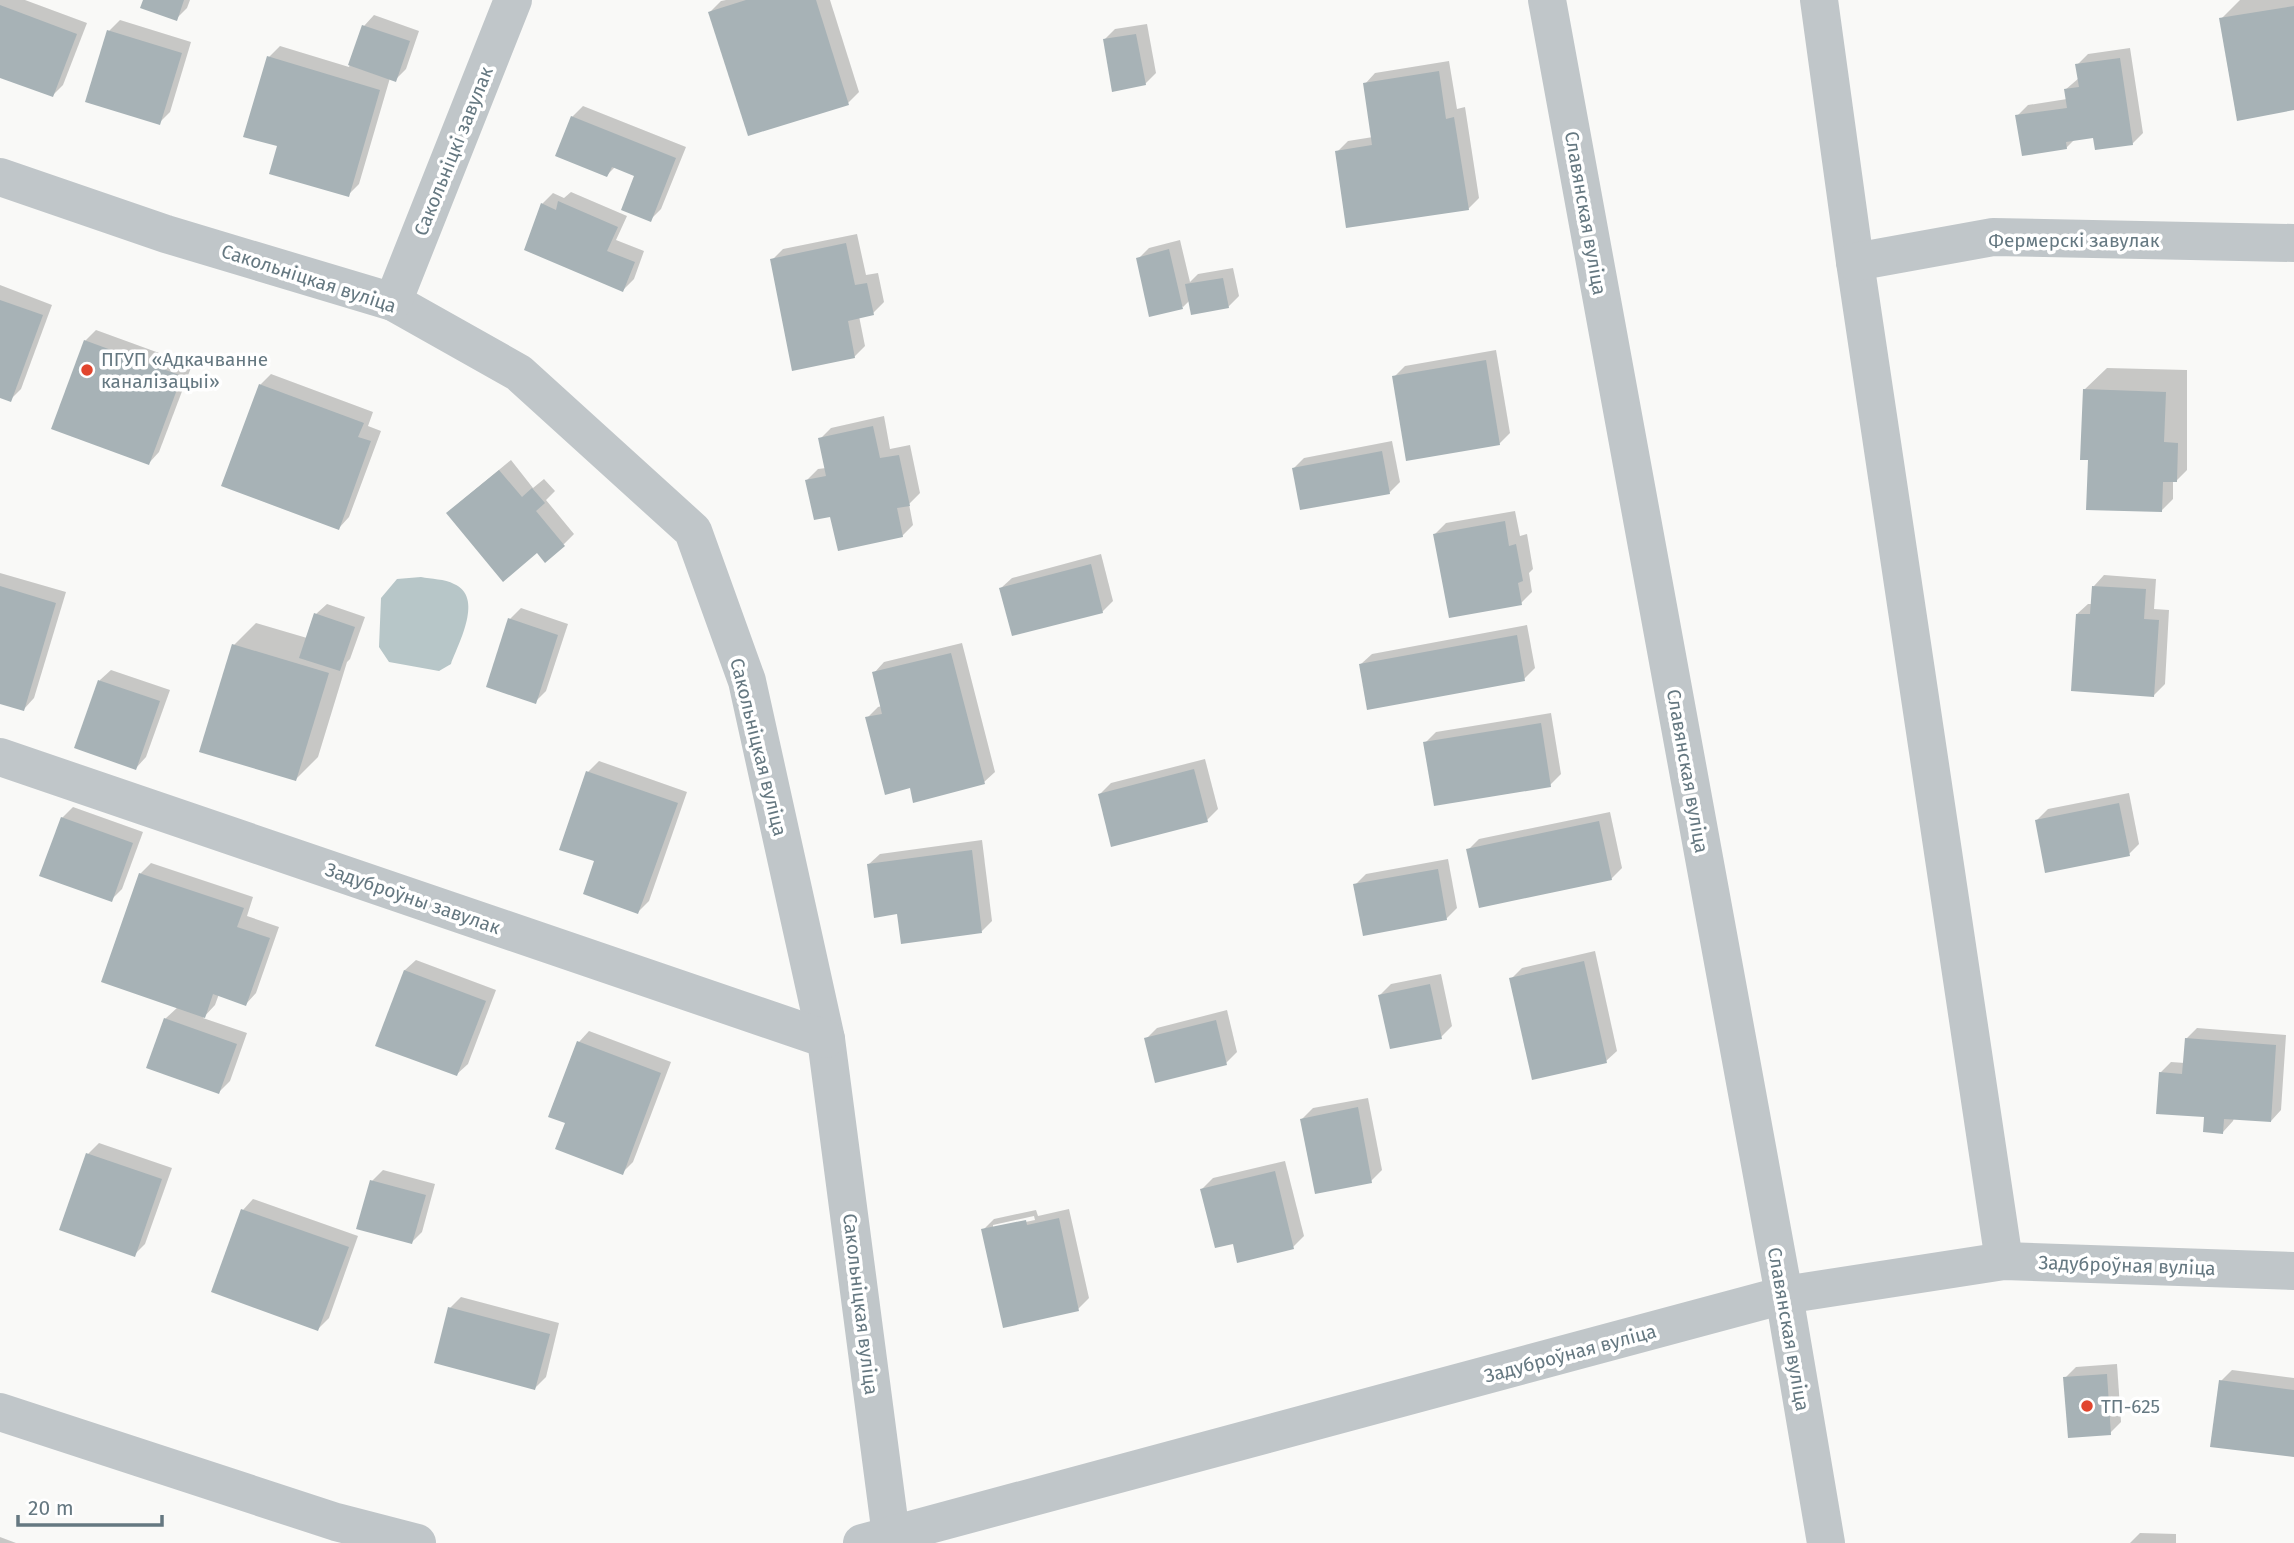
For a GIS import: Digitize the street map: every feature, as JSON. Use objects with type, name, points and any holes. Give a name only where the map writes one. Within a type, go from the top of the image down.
[{"type":"street","name":"Сакольніцкі завулак","points":[[393,302],[513,0]]},
{"type":"street","name":"Славянская вуліца","points":[[1547,0],[1784,1295],[1826,1543]]},
{"type":"street","points":[[1819,0],[1855,262],[2004,1261]]},
{"type":"street","name":"Сакольніцкая вуліца","points":[[0,177],[166,234],[393,302],[519,373],[693,531],[747,681],[826,1039],[882,1541]]},
{"type":"street","name":"Фермерскі завулак","points":[[1855,262],[1993,237],[2294,243]]},
{"type":"street","name":"Задуброўны завулак","points":[[0,757],[826,1039]]},
{"type":"street","name":"Задуброўная вуліца","points":[[882,1541],[1784,1295],[2004,1261],[2294,1271]]},
{"type":"street","points":[[0,1412],[336,1522],[417,1543]]},
{"type":"shaded area","points":[[421,577],[454,584],[463,590],[467,599],[467,621],[459,644],[451,664],[439,671],[389,662],[379,647],[381,598],[397,579]]},
{"type":"building","points":[[143,0],[184,0],[177,21],[140,8]]},
{"type":"building","points":[[746,0],[816,0],[849,105],[748,136],[708,12]]},
{"type":"building","points":[[0,5],[77,34],[53,97],[0,78]]},
{"type":"building","points":[[2294,6],[2294,110],[2237,121],[2219,18]]},
{"type":"building","points":[[362,25],[410,41],[396,82],[348,65]]},
{"type":"building","points":[[107,30],[182,53],[160,125],[85,102]]},
{"type":"building","points":[[1136,34],[1146,85],[1112,92],[1103,39]]},
{"type":"building","points":[[267,56],[380,90],[349,197],[269,174],[277,146],[243,137]]},
{"type":"building","points":[[2120,58],[2133,145],[2095,150],[2093,138],[2066,142],[2067,149],[2022,156],[2015,115],[2067,108],[2064,89],[2079,87],[2075,64]]},
{"type":"building","points":[[1439,71],[1446,119],[1454,117],[1469,210],[1346,228],[1335,151],[1372,145],[1363,83]]},
{"type":"building","points":[[571,116],[676,158],[651,222],[621,210],[634,176],[612,167],[607,177],[555,156]]},
{"type":"building","points":[[558,201],[618,227],[607,251],[635,262],[623,292],[524,250],[541,203],[556,210]]},
{"type":"building","points":[[846,243],[855,285],[867,283],[874,315],[848,321],[855,358],[792,371],[770,259]]},
{"type":"building","points":[[1169,249],[1183,309],[1149,317],[1136,258]]},
{"type":"building","points":[[1223,278],[1229,308],[1191,315],[1185,284]]},
{"type":"building","points":[[0,300],[43,315],[11,402],[0,398]]},
{"type":"building","points":[[84,340],[182,376],[149,465],[51,429]]},
{"type":"building","points":[[1486,360],[1500,445],[1406,461],[1392,376]]},
{"type":"building","points":[[259,384],[364,423],[358,437],[371,441],[339,530],[221,486]]},
{"type":"building","points":[[2083,389],[2166,392],[2164,442],[2178,443],[2177,482],[2163,482],[2162,512],[2086,510],[2088,460],[2080,460]]},
{"type":"building","points":[[873,426],[880,458],[899,455],[910,506],[897,508],[903,537],[838,551],[830,517],[814,520],[805,480],[826,476],[818,438]]},
{"type":"building","points":[[1382,451],[1390,494],[1300,510],[1292,468]]},
{"type":"building","points":[[499,470],[522,497],[532,488],[545,503],[536,511],[565,546],[545,563],[537,553],[503,582],[446,513]]},
{"type":"building","points":[[1505,521],[1509,546],[1516,544],[1523,581],[1518,583],[1522,605],[1449,618],[1433,534]]},
{"type":"building","points":[[1091,564],[1103,613],[1012,636],[999,588]]},
{"type":"building","points":[[0,586],[56,603],[24,711],[0,704]]},
{"type":"building","points":[[2092,586],[2146,589],[2144,619],[2159,620],[2154,697],[2071,691],[2076,614],[2090,614]]},
{"type":"building","points":[[314,613],[355,627],[340,671],[299,658]]},
{"type":"building","points":[[508,618],[558,635],[536,704],[486,687]]},
{"type":"building","points":[[1517,635],[1525,681],[1367,710],[1359,664]]},
{"type":"building","points":[[232,644],[329,673],[296,781],[199,752]]},
{"type":"building","points":[[951,653],[985,784],[913,803],[910,788],[885,795],[865,717],[882,714],[872,672]]},
{"type":"building","points":[[98,680],[160,701],[136,770],[74,748]]},
{"type":"building","points":[[1541,723],[1551,787],[1434,806],[1423,742]]},
{"type":"building","points":[[1194,769],[1208,822],[1111,847],[1098,794]]},
{"type":"building","points":[[586,771],[678,803],[638,914],[583,894],[594,861],[559,850]]},
{"type":"building","points":[[2119,803],[2130,856],[2045,873],[2035,820]]},
{"type":"building","points":[[61,817],[133,843],[112,902],[39,876]]},
{"type":"building","points":[[1599,821],[1612,880],[1479,908],[1466,849]]},
{"type":"building","points":[[972,850],[982,933],[901,944],[897,914],[874,918],[867,864]]},
{"type":"building","points":[[1438,869],[1447,920],[1363,936],[1353,884]]},
{"type":"building","points":[[139,873],[244,908],[237,927],[270,938],[246,1006],[213,994],[205,1018],[101,982]]},
{"type":"building","points":[[1584,961],[1607,1063],[1532,1080],[1509,978]]},
{"type":"building","points":[[404,970],[486,1001],[457,1076],[375,1046]]},
{"type":"building","points":[[1430,984],[1442,1039],[1390,1049],[1378,995]]},
{"type":"building","points":[[164,1018],[237,1044],[219,1094],[146,1068]]},
{"type":"building","points":[[1216,1020],[1227,1065],[1155,1083],[1144,1038]]},
{"type":"building","points":[[2185,1038],[2276,1045],[2271,1122],[2224,1119],[2223,1134],[2203,1132],[2204,1117],[2156,1114],[2159,1072],[2182,1074]]},
{"type":"building","points":[[577,1041],[661,1073],[623,1175],[555,1149],[565,1123],[548,1117]]},
{"type":"building","points":[[1358,1107],[1372,1183],[1315,1194],[1300,1119]]},
{"type":"building","points":[[86,1153],[162,1179],[135,1257],[59,1230]]},
{"type":"building","points":[[1275,1171],[1294,1249],[1237,1263],[1233,1244],[1215,1248],[1200,1189]]},
{"type":"building","points":[[370,1180],[426,1195],[412,1244],[356,1229]]},
{"type":"building","points":[[241,1209],[349,1247],[318,1331],[211,1292]]},
{"type":"building","points":[[1059,1218],[1079,1311],[1003,1328],[981,1229],[1026,1220],[1027,1225]]},
{"type":"building","points":[[448,1307],[550,1334],[535,1390],[434,1363]]},
{"type":"building","name":"ТП-625","points":[[2107,1374],[2111,1435],[2068,1438],[2063,1377]]},
{"type":"building","points":[[2219,1380],[2294,1390],[2294,1457],[2210,1447]]},
{"type":"place","name":"ПГУП «Адкачванне каналізацыі»","points":[[87,370]]},
{"type":"place","name":"ТП-625","points":[[2087,1406]]}]
